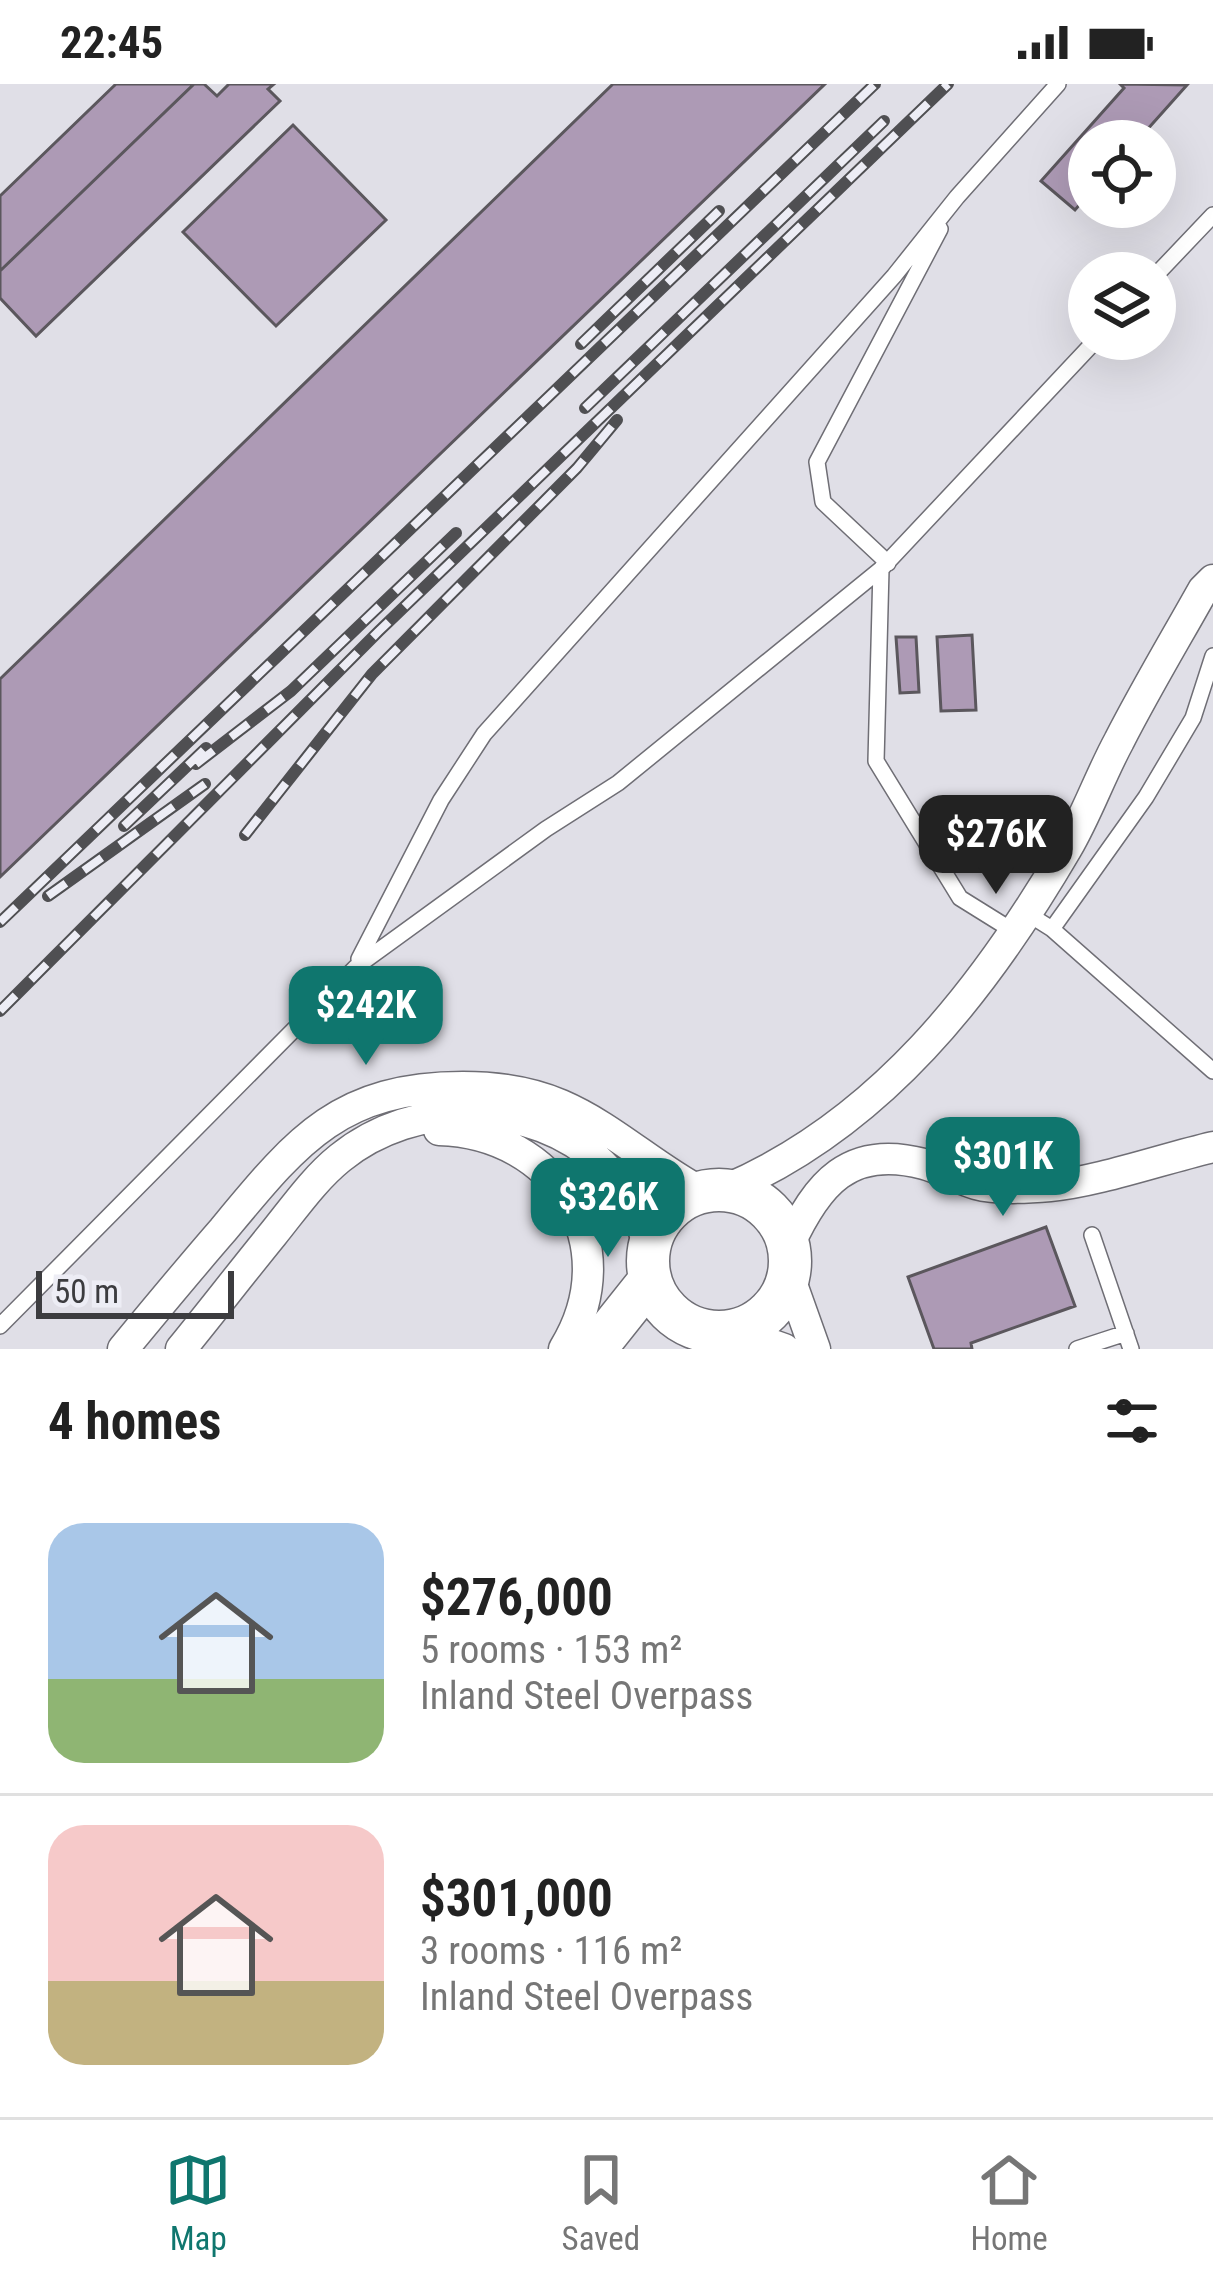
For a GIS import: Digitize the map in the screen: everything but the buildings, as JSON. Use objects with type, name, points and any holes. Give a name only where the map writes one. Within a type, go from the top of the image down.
[{"type":"main road","points":[[595,1349],[650,1261],[668,1210],[713,1191],[747,1195],[781,1224],[788,1261],[769,1312],[733,1330],[711,1331],[690,1326],[658,1299],[650,1261]]},
{"type":"main road","points":[[651,1349],[690,1326]]},
{"type":"street","points":[[123,1349],[290,1150],[328,1121],[364,1103],[407,1091],[482,1087],[556,1102],[713,1191],[772,1170],[859,1111],[931,1043],[1030,924],[1118,743],[1203,590],[1213,580]]},
{"type":"street","points":[[181,1349],[309,1188],[341,1156],[380,1134],[422,1119],[464,1112],[508,1116],[544,1126],[579,1144],[605,1166],[628,1196],[650,1261]]},
{"type":"street","points":[[341,1156],[388,1137],[422,1130],[455,1131],[487,1136],[539,1165],[574,1209],[589,1266],[580,1319],[564,1349]]},
{"type":"street","points":[[815,1349],[788,1261],[809,1201],[838,1174],[867,1161],[894,1159],[980,1186],[1053,1186],[1213,1147]]},
{"type":"street","points":[[733,1330],[784,1349]]},
{"type":"lane","points":[[356,967],[441,800],[484,734],[895,275],[1058,84]]},
{"type":"lane","points":[[957,197],[818,462],[823,502],[885,566],[875,761],[960,898],[1030,924],[1213,1072]]},
{"type":"lane","points":[[1176,254],[1213,214]]},
{"type":"lane","points":[[0,1326],[356,967],[546,829],[618,783],[885,566],[1076,360]]},
{"type":"lane","points":[[1030,924],[1146,797],[1193,718],[1213,656]]},
{"type":"lane","points":[[1077,1349],[1129,1341],[1092,1235]]},
{"type":"railway","points":[[0,922],[875,84]]},
{"type":"railway","points":[[0,1011],[379,631],[948,84]]},
{"type":"railway","points":[[585,408],[884,121]]},
{"type":"railway","points":[[581,344],[719,211]]},
{"type":"railway","points":[[245,835],[372,674],[577,468],[617,420]]},
{"type":"railway","points":[[196,764],[291,691],[456,533]]},
{"type":"railway","points":[[124,826],[206,748]]},
{"type":"railway","points":[[48,896],[205,784]]}]
